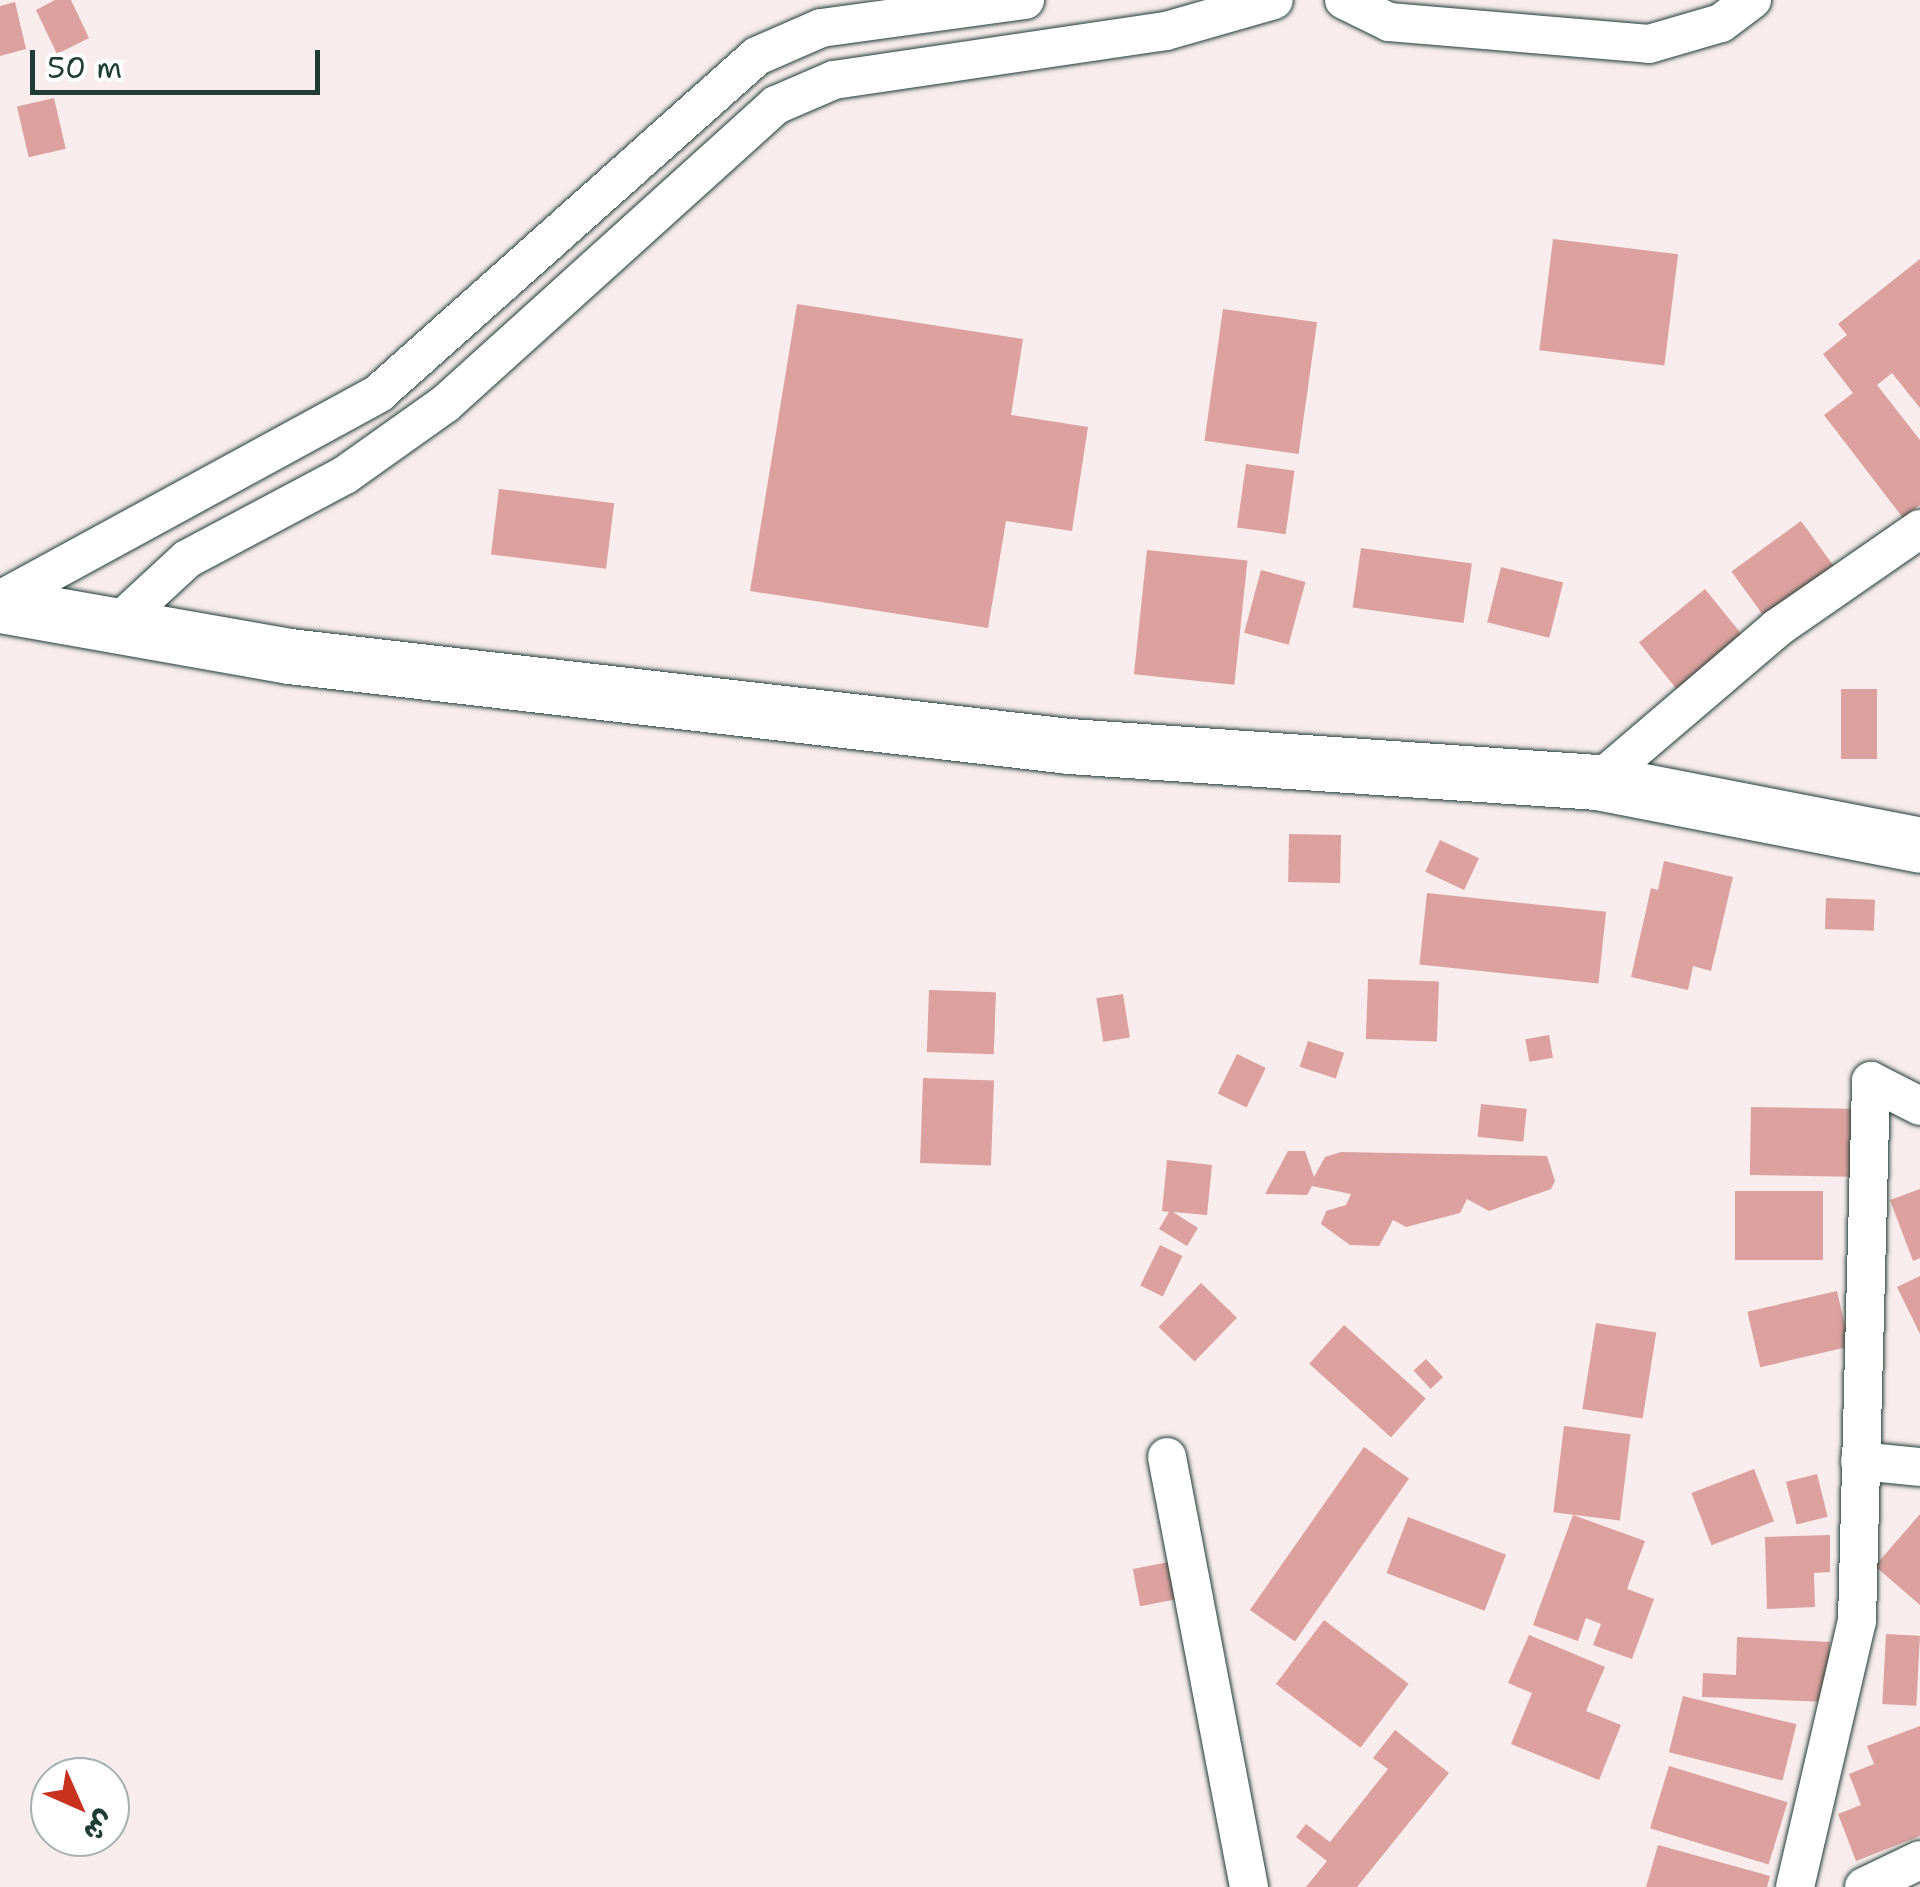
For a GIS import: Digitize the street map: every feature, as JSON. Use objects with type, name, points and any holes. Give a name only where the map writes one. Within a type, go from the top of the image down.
[{"type":"street","points":[[0,602],[379,393],[758,56],[822,28],[1025,0]]},
{"type":"street","points":[[118,624],[186,559],[345,474],[446,404],[776,105],[834,80],[1166,31],[1274,0]]},
{"type":"street","points":[[1344,0],[1389,22],[1649,44],[1721,23],[1752,0]]},
{"type":"street","points":[[1597,782],[1777,628],[1920,529]]},
{"type":"street","points":[[0,602],[289,656],[1068,746],[1597,782],[1920,845]]},
{"type":"street","points":[[1795,1887],[1857,1621],[1870,1081],[1920,1106]]},
{"type":"street","points":[[1167,1457],[1248,1887]]},
{"type":"street","points":[[1860,1462],[1920,1468]]},
{"type":"street","points":[[1864,1887],[1920,1860]]},
{"type":"building","points":[[55,0],[71,0],[89,38],[57,54],[36,10]]},
{"type":"building","points":[[15,2],[26,49],[0,56],[0,6]]},
{"type":"building","points":[[54,98],[66,149],[29,157],[17,107]]},
{"type":"building","points":[[1553,239],[1678,254],[1664,366],[1539,350]]},
{"type":"building","points":[[1920,259],[1920,408],[1892,373],[1877,385],[1920,440],[1920,505],[1903,518],[1824,415],[1853,393],[1823,354],[1847,335],[1838,324]]},
{"type":"building","points":[[797,304],[1023,339],[1011,415],[1088,427],[1072,531],[1006,521],[988,628],[750,591]]},
{"type":"building","points":[[1223,309],[1317,322],[1299,454],[1204,441]]},
{"type":"building","points":[[1246,464],[1295,471],[1286,534],[1237,527]]},
{"type":"building","points":[[499,489],[614,503],[606,569],[491,555]]},
{"type":"building","points":[[1801,521],[1842,577],[1772,627],[1731,572]]},
{"type":"building","points":[[1361,548],[1472,564],[1464,623],[1353,607]]},
{"type":"building","points":[[1147,550],[1247,561],[1234,685],[1134,674]]},
{"type":"building","points":[[1501,567],[1563,582],[1549,638],[1487,622]]},
{"type":"building","points":[[1261,570],[1305,582],[1289,645],[1244,633]]},
{"type":"building","points":[[1705,589],[1749,643],[1683,697],[1639,642]]},
{"type":"building","points":[[1841,689],[1877,689],[1877,759],[1841,759]]},
{"type":"building","points":[[1289,834],[1341,835],[1340,883],[1288,882]]},
{"type":"building","points":[[1440,840],[1479,858],[1464,890],[1425,872]]},
{"type":"building","points":[[1664,861],[1733,877],[1711,971],[1693,966],[1688,990],[1631,977],[1651,888],[1658,890]]},
{"type":"building","points":[[1427,893],[1606,912],[1598,983],[1419,965]]},
{"type":"building","points":[[1826,898],[1875,900],[1874,931],[1825,929]]},
{"type":"building","points":[[1368,979],[1439,981],[1437,1041],[1366,1039]]},
{"type":"building","points":[[929,990],[996,992],[994,1054],[927,1052]]},
{"type":"building","points":[[1123,994],[1130,1037],[1103,1042],[1096,998]]},
{"type":"building","points":[[1549,1035],[1553,1058],[1529,1062],[1525,1039]]},
{"type":"building","points":[[1308,1041],[1344,1053],[1336,1078],[1300,1067]]},
{"type":"building","points":[[1237,1054],[1266,1068],[1246,1108],[1218,1094]]},
{"type":"building","points":[[923,1078],[994,1080],[991,1165],[920,1163]]},
{"type":"building","points":[[1481,1104],[1527,1109],[1523,1142],[1478,1137]]},
{"type":"building","points":[[1751,1107],[1852,1109],[1851,1177],[1750,1175]]},
{"type":"building","points":[[1288,1151],[1305,1151],[1314,1177],[1325,1157],[1341,1152],[1547,1156],[1555,1181],[1551,1189],[1489,1211],[1467,1199],[1460,1213],[1406,1227],[1393,1220],[1379,1246],[1350,1245],[1321,1224],[1326,1211],[1346,1205],[1351,1194],[1312,1186],[1307,1195],[1265,1194]]},
{"type":"building","points":[[1167,1160],[1212,1165],[1207,1215],[1173,1212],[1198,1228],[1187,1246],[1159,1229],[1169,1212],[1162,1211]]},
{"type":"building","points":[[1920,1189],[1920,1258],[1913,1261],[1890,1200]]},
{"type":"building","points":[[1735,1191],[1823,1191],[1823,1260],[1735,1260]]},
{"type":"building","points":[[1160,1245],[1182,1256],[1163,1296],[1140,1285]]},
{"type":"building","points":[[1920,1276],[1920,1334],[1897,1287]]},
{"type":"building","points":[[1201,1283],[1237,1318],[1195,1362],[1159,1327]]},
{"type":"building","points":[[1837,1291],[1850,1347],[1760,1367],[1747,1312]]},
{"type":"building","points":[[1596,1323],[1656,1333],[1643,1418],[1582,1409]]},
{"type":"building","points":[[1344,1325],[1426,1399],[1391,1437],[1309,1364]]},
{"type":"building","points":[[1426,1359],[1443,1377],[1431,1389],[1414,1371]]},
{"type":"building","points":[[1564,1426],[1631,1434],[1620,1521],[1553,1512]]},
{"type":"building","points":[[1364,1447],[1409,1479],[1295,1642],[1250,1610]]},
{"type":"building","points":[[1754,1469],[1774,1521],[1712,1545],[1691,1493]]},
{"type":"building","points":[[1817,1474],[1828,1517],[1797,1524],[1786,1482]]},
{"type":"building","points":[[1920,1514],[1920,1605],[1875,1566]]},
{"type":"building","points":[[1573,1515],[1645,1541],[1627,1589],[1654,1599],[1632,1659],[1593,1645],[1601,1624],[1586,1618],[1578,1641],[1533,1625]]},
{"type":"building","points":[[1408,1517],[1506,1555],[1485,1611],[1386,1573]]},
{"type":"building","points":[[1830,1535],[1830,1572],[1814,1573],[1815,1607],[1767,1609],[1765,1537]]},
{"type":"building","points":[[1174,1561],[1181,1598],[1140,1606],[1133,1569]]},
{"type":"building","points":[[1324,1620],[1409,1684],[1361,1748],[1276,1684]]},
{"type":"building","points":[[1886,1634],[1920,1636],[1916,1706],[1882,1704]]},
{"type":"building","points":[[1529,1635],[1605,1667],[1586,1711],[1621,1725],[1599,1780],[1511,1744],[1532,1693],[1508,1683]]},
{"type":"building","points":[[1737,1637],[1830,1642],[1827,1702],[1702,1697],[1703,1673],[1736,1675]]},
{"type":"building","points":[[1683,1696],[1797,1724],[1782,1781],[1669,1752]]},
{"type":"building","points":[[1920,1726],[1920,1836],[1856,1861],[1838,1814],[1861,1805],[1849,1774],[1874,1764],[1867,1746]]},
{"type":"building","points":[[1395,1730],[1449,1773],[1357,1887],[1306,1887],[1327,1861],[1296,1837],[1306,1824],[1330,1842],[1388,1769],[1373,1758]]},
{"type":"building","points":[[1669,1766],[1788,1802],[1769,1864],[1650,1828]]},
{"type":"building","points":[[1658,1845],[1770,1876],[1767,1887],[1646,1887]]}]
